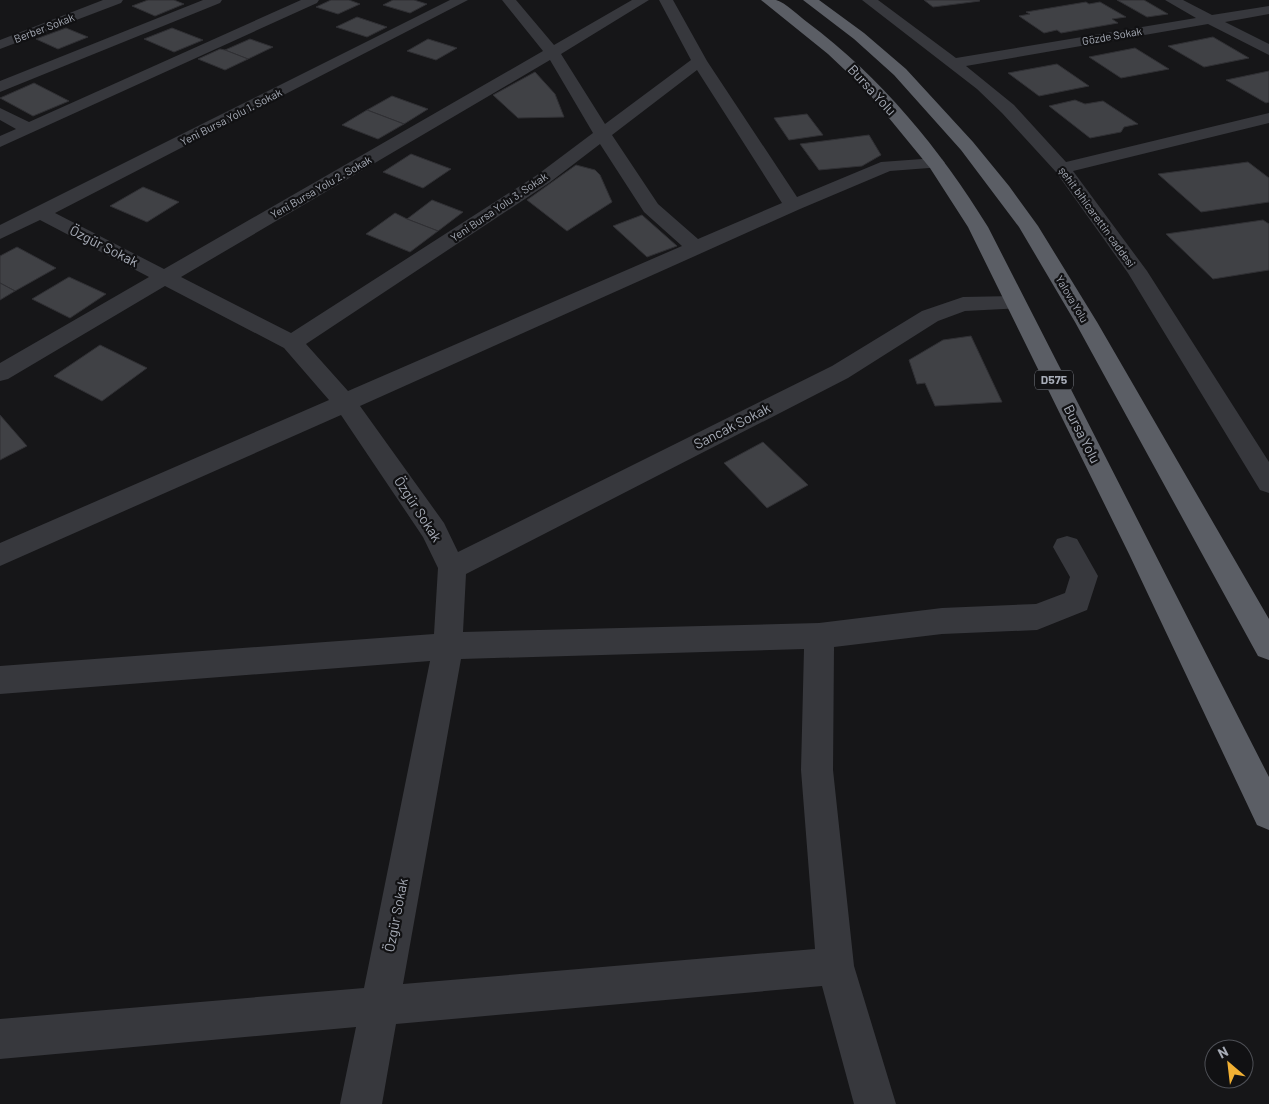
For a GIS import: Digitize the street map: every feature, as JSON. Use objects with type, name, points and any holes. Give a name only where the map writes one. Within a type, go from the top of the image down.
[{"type":"highway","name":"Bursa Yolu","points":[[768,0],[810,31],[853,68],[955,187],[978,227],[1143,554],[1269,813]]},
{"type":"highway","name":"Yalova Yolu","points":[[810,0],[859,36],[900,72],[967,146],[1028,226],[1086,322],[1269,648]]},
{"type":"street","name":"Berber Sokak","points":[[0,45],[116,0]]},
{"type":"street","points":[[0,87],[215,0]]},
{"type":"street","points":[[0,142],[312,0]]},
{"type":"street","name":"Yeni Bursa Yolu 1. Sokak","points":[[0,233],[458,0]]},
{"type":"street","points":[[509,0],[553,53],[602,134],[652,208],[696,248]]},
{"type":"street","name":"Yeni Bursa Yolu 2. Sokak","points":[[0,373],[642,0]]},
{"type":"street","points":[[666,0],[699,61],[794,205]]},
{"type":"street","name":"şehit bihicarettin caddesi","points":[[869,0],[954,63],[1008,110],[1062,168],[1137,271],[1257,447],[1269,484]]},
{"type":"street","points":[[1172,0],[1269,50]]},
{"type":"street","name":"Gözde Sokak","points":[[954,63],[1269,10]]},
{"type":"street","name":"Yeni Bursa Yolu 3. Sokak","points":[[292,343],[543,179],[699,61]]},
{"type":"street","points":[[0,114],[28,129]]},
{"type":"street","points":[[1062,168],[1269,118]]},
{"type":"street","points":[[0,555],[794,205],[887,166],[936,163]]},
{"type":"street","name":"Özgür Sokak","points":[[40,213],[292,343],[346,404],[434,531],[452,568],[448,646],[361,1104]]},
{"type":"street","name":"Sancak Sokak","points":[[452,568],[840,372],[930,316],[963,304],[1015,303]]},
{"type":"street","points":[[0,680],[448,646],[819,636],[942,621],[1037,617],[1076,601],[1084,576],[1067,547]]},
{"type":"street","points":[[819,636],[816,770],[835,966],[875,1104]]},
{"type":"street","points":[[0,1039],[835,966]]},
{"type":"building","points":[[148,0],[174,0],[184,4],[155,16],[132,6]]},
{"type":"building","points":[[331,0],[349,0],[360,4],[338,14],[316,7]]},
{"type":"building","points":[[393,0],[414,0],[427,4],[410,13],[383,5]]},
{"type":"building","points":[[924,0],[979,0],[980,1],[933,7]]},
{"type":"building","points":[[1117,0],[1144,0],[1168,14],[1147,17]]},
{"type":"building","points":[[1086,2],[1089,4],[1100,2],[1126,17],[1112,19],[1118,23],[1061,33],[1057,30],[1044,33],[1019,16],[1030,14],[1026,12]]},
{"type":"building","points":[[357,17],[387,27],[367,37],[336,27]]},
{"type":"building","points":[[66,28],[88,37],[58,49],[36,39]]},
{"type":"building","points":[[172,28],[203,40],[174,52],[144,39]]},
{"type":"building","points":[[1213,37],[1249,58],[1204,67],[1168,46]]},
{"type":"building","points":[[250,39],[273,47],[248,59],[225,50]]},
{"type":"building","points":[[428,39],[457,48],[436,60],[407,51]]},
{"type":"building","points":[[1135,48],[1169,69],[1121,78],[1089,57]]},
{"type":"building","points":[[220,49],[248,59],[225,70],[198,59]]},
{"type":"building","points":[[1057,64],[1089,86],[1039,96],[1008,73]]},
{"type":"building","points":[[1269,71],[1269,102],[1266,103],[1226,80]]},
{"type":"building","points":[[535,72],[555,94],[564,117],[518,118],[493,95]]},
{"type":"building","points":[[34,83],[69,101],[33,116],[0,98]]},
{"type":"building","points":[[392,96],[428,109],[404,124],[367,110]]},
{"type":"building","points":[[1075,100],[1085,104],[1103,101],[1138,124],[1124,127],[1121,132],[1090,138],[1049,106]]},
{"type":"building","points":[[367,110],[404,124],[378,139],[342,125]]},
{"type":"building","points":[[807,114],[823,135],[789,140],[774,118]]},
{"type":"building","points":[[869,135],[881,155],[862,166],[819,170],[800,144]]},
{"type":"building","points":[[411,154],[451,169],[423,188],[383,172]]},
{"type":"building","points":[[1248,162],[1269,178],[1269,202],[1201,212],[1158,174]]},
{"type":"building","points":[[576,165],[595,170],[600,175],[612,202],[567,231],[527,200]]},
{"type":"building","points":[[143,187],[179,202],[147,222],[110,206]]},
{"type":"building","points":[[432,200],[463,212],[438,231],[407,219]]},
{"type":"building","points":[[395,213],[438,231],[410,252],[366,234]]},
{"type":"building","points":[[642,215],[677,246],[647,257],[613,226]]},
{"type":"building","points":[[1263,220],[1269,224],[1269,270],[1213,279],[1166,234]]},
{"type":"building","points":[[17,247],[56,268],[15,291],[0,283],[0,256]]},
{"type":"building","points":[[69,277],[106,294],[70,318],[32,299]]},
{"type":"building","points":[[0,283],[15,291],[0,300]]},
{"type":"building","points":[[971,336],[1002,402],[935,406],[925,383],[917,384],[909,360],[943,340]]},
{"type":"building","points":[[100,345],[147,368],[102,401],[54,376]]},
{"type":"building","points":[[0,415],[27,446],[0,460]]},
{"type":"building","points":[[763,442],[808,485],[767,508],[724,463]]}]
